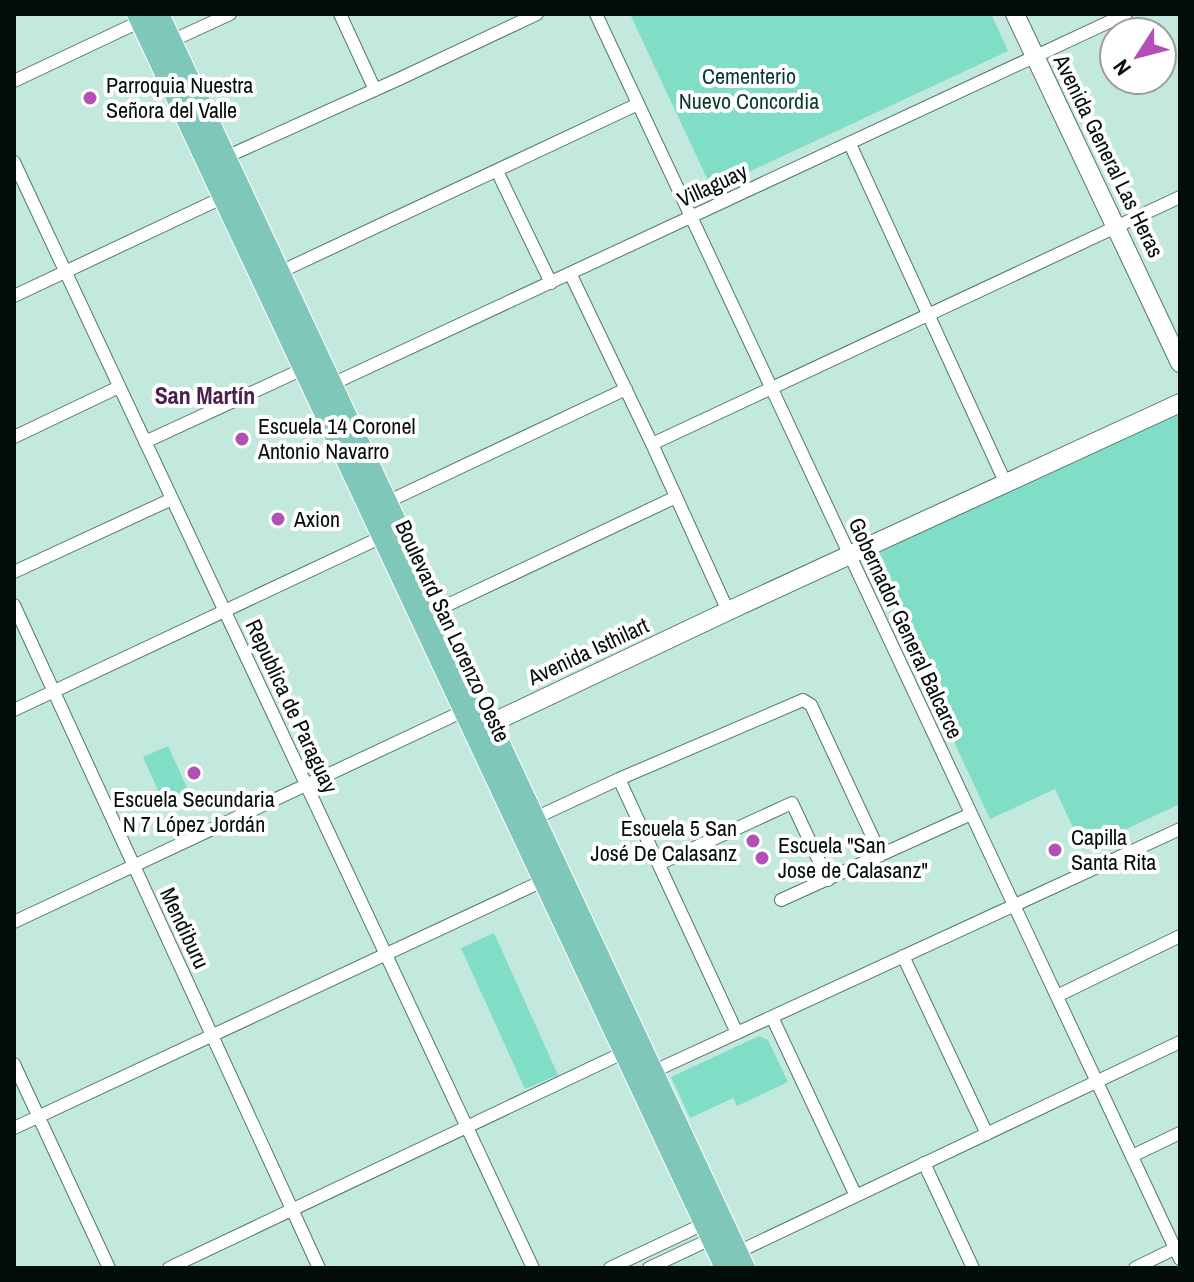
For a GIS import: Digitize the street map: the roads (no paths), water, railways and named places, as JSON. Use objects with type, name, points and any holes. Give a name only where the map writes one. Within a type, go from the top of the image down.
[{"type":"main road","name":"Boulevard San Lorenzo Oeste","points":[[146,16],[226,157],[232,193],[280,272],[323,389],[390,533],[465,714],[552,877],[716,1227],[736,1263]]},
{"type":"main road","name":"Boulevard San Lorenzo Oeste","points":[[163,45],[232,193],[303,369],[323,389],[387,502],[390,533],[437,610],[489,720],[535,818],[552,877]]},
{"type":"street","points":[[163,45],[230,14]]},
{"type":"street","points":[[340,14],[375,90]]},
{"type":"street","points":[[226,157],[537,14]]},
{"type":"street","name":"Gobernador General Balcarce","points":[[596,14],[1178,1251]]},
{"type":"street","name":"Avenida General Las Heras","points":[[1015,14],[1180,363]]},
{"type":"street","name":"Villaguay","points":[[323,389],[1126,14]]},
{"type":"street","points":[[14,81],[146,16]]},
{"type":"street","points":[[280,272],[638,104]]},
{"type":"street","points":[[850,144],[1006,484]]},
{"type":"street","name":"Republica de Paraguay","points":[[14,162],[533,1268]]},
{"type":"street","points":[[497,171],[551,283]]},
{"type":"street","points":[[14,296],[232,193]]},
{"type":"street","points":[[652,444],[1180,197]]},
{"type":"street","points":[[570,273],[728,611]]},
{"type":"street","points":[[145,442],[303,369]]},
{"type":"street","points":[[14,437],[119,387]]},
{"type":"street","points":[[387,502],[626,389]]},
{"type":"street","name":"Avenida Isthilart","points":[[489,720],[498,720],[1180,403]]},
{"type":"street","points":[[437,610],[676,497]]},
{"type":"street","points":[[14,572],[172,499]]},
{"type":"street","points":[[14,710],[390,533]]},
{"type":"street","name":"Mendiburu","points":[[14,605],[319,1268]]},
{"type":"street","points":[[535,818],[806,700],[881,855]]},
{"type":"street","points":[[14,922],[455,715],[465,714],[489,720]]},
{"type":"street","points":[[619,779],[737,1033]]},
{"type":"street","points":[[659,864],[792,803],[828,880]]},
{"type":"street","points":[[781,900],[971,814]]},
{"type":"street","points":[[645,1076],[1180,829]]},
{"type":"street","points":[[14,1128],[552,877]]},
{"type":"street","points":[[1057,996],[1180,936]]},
{"type":"street","points":[[903,956],[987,1134]]},
{"type":"street","points":[[772,1017],[856,1196]]},
{"type":"street","points":[[736,1263],[856,1196],[1180,1042]]},
{"type":"street","points":[[169,1268],[632,1049]]},
{"type":"street","points":[[14,1064],[109,1268]]},
{"type":"street","points":[[1132,1156],[1180,1133]]},
{"type":"street","points":[[924,1163],[973,1268]]},
{"type":"street","points":[[610,1268],[716,1227]]},
{"type":"street","points":[[649,1268],[716,1227]]},
{"type":"street","points":[[1135,1268],[1178,1251]]},
{"type":"place","name":"Parroquia Nuestra Señora del Valle","points":[[90,98]]},
{"type":"place","name":"Escuela 14 Coronel Antonio Navarro","points":[[242,439]]},
{"type":"place","name":"Axion","points":[[278,519]]},
{"type":"place","name":"Escuela Secundaria N 7 López Jordán","points":[[194,773]]},
{"type":"place","name":"Escuela 5 San José De Calasanz","points":[[753,841]]},
{"type":"place","name":"Capilla Santa Rita","points":[[1055,850]]},
{"type":"place","name":"Escuela \"San Jose de Calasanz\"","points":[[762,858]]},
{"type":"district","name":"San Martín","points":[[205,396]]},
{"type":"park label","name":"Cementerio Nuevo Concordia","points":[[749,88]]}]
